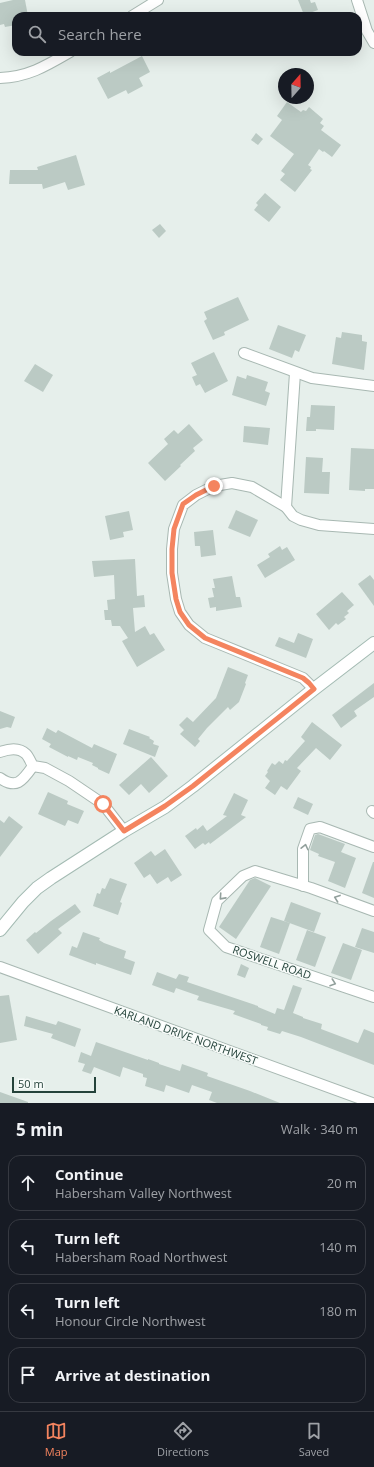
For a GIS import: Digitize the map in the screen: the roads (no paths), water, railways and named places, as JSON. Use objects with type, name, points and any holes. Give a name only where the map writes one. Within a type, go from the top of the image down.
[{"type":"street","points":[[138,12],[158,0]]},
{"type":"street","points":[[356,0],[361,12]]},
{"type":"street","points":[[362,16],[374,43]]},
{"type":"street","points":[[0,78],[30,74],[63,56]]},
{"type":"street","points":[[244,353],[294,373],[312,378],[374,386]]},
{"type":"street","points":[[286,507],[294,373]]},
{"type":"street","points":[[314,689],[303,678],[205,638],[189,625],[180,612],[176,599],[172,573],[174,529],[183,504],[196,495],[214,486],[232,483],[252,487],[286,507],[293,516],[319,525],[374,529]]},
{"type":"street","points":[[0,930],[23,902],[37,888],[165,806],[193,786],[374,643]]},
{"type":"street","points":[[0,752],[12,749],[19,751],[26,754],[33,766]]},
{"type":"street","points":[[33,766],[45,768],[69,781],[103,804],[124,831]]},
{"type":"street","points":[[0,778],[11,784],[16,784],[21,781],[33,766]]},
{"type":"street","points":[[303,886],[303,849],[310,829],[320,827],[374,847]]},
{"type":"street","name":"ROSWELL ROAD","points":[[374,911],[255,871],[243,876],[217,901],[209,930],[226,947],[374,997]]},
{"type":"street","name":"KARLAND DRIVE NORTHWEST","points":[[0,967],[372,1103]]}]
